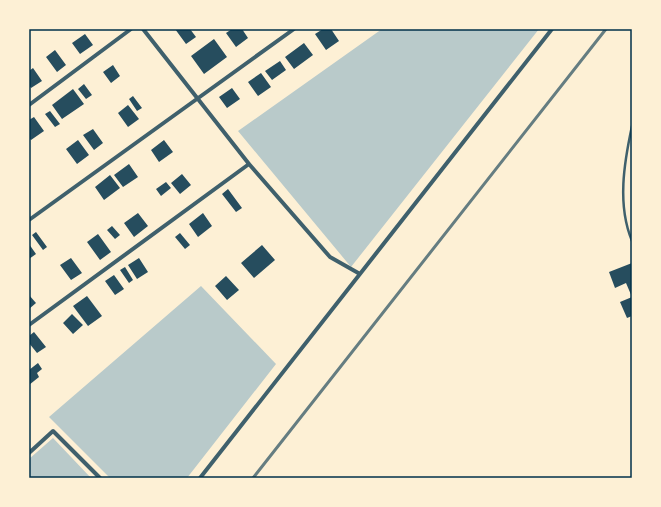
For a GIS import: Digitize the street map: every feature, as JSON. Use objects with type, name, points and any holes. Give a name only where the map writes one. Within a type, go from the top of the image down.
[{"type":"street","points":[[29,105],[131,29]]},
{"type":"street","points":[[143,29],[250,164],[330,257],[360,274]]},
{"type":"street","points":[[29,220],[294,29]]},
{"type":"street","points":[[200,478],[552,29]]},
{"type":"street","points":[[29,325],[250,164]]},
{"type":"street","points":[[29,453],[53,431],[100,478]]},
{"type":"lane","points":[[632,126],[622,194],[628,230],[632,241]]},
{"type":"lane","points":[[627,157],[632,157]]},
{"type":"shaded area","points":[[382,29],[539,29],[351,267],[238,131]]},
{"type":"shaded area","points":[[201,286],[276,364],[187,478],[110,478],[49,417]]},
{"type":"shaded area","points":[[53,438],[91,478],[29,478],[29,459]]},
{"type":"building","points":[[175,29],[190,29],[196,37],[186,44]]},
{"type":"building","points":[[232,29],[242,29],[248,38],[236,47],[226,33]]},
{"type":"building","points":[[323,29],[331,29],[339,41],[326,50],[315,34]]},
{"type":"building","points":[[85,34],[93,45],[80,54],[72,43]]},
{"type":"building","points":[[214,39],[227,57],[204,74],[191,56]]},
{"type":"building","points":[[304,43],[313,55],[294,69],[285,57]]},
{"type":"building","points":[[55,50],[66,65],[57,72],[46,57]]},
{"type":"building","points":[[280,61],[286,70],[272,80],[265,71]]},
{"type":"building","points":[[113,65],[120,76],[111,83],[103,72]]},
{"type":"building","points":[[33,68],[42,81],[31,88],[29,85],[29,71]]},
{"type":"building","points":[[261,73],[271,87],[258,96],[248,82]]},
{"type":"building","points":[[84,84],[92,95],[86,99],[78,89]]},
{"type":"building","points":[[232,88],[240,99],[227,108],[219,97]]},
{"type":"building","points":[[73,89],[84,104],[62,119],[52,105]]},
{"type":"building","points":[[133,96],[142,108],[137,111],[129,99]]},
{"type":"building","points":[[128,105],[139,119],[128,127],[118,113]]},
{"type":"building","points":[[50,111],[60,124],[55,127],[45,114]]},
{"type":"building","points":[[34,117],[44,131],[31,140],[29,138],[29,120]]},
{"type":"building","points":[[93,129],[103,143],[94,150],[83,135]]},
{"type":"building","points":[[78,140],[89,155],[77,164],[66,149]]},
{"type":"building","points":[[164,140],[173,152],[159,162],[151,150]]},
{"type":"building","points":[[129,164],[138,177],[123,187],[114,175]]},
{"type":"building","points":[[182,174],[191,185],[180,194],[171,183]]},
{"type":"building","points":[[110,175],[120,188],[104,200],[95,187]]},
{"type":"building","points":[[166,182],[171,188],[161,196],[156,189]]},
{"type":"building","points":[[228,189],[242,208],[236,212],[222,194]]},
{"type":"building","points":[[138,213],[148,226],[134,237],[124,223]]},
{"type":"building","points":[[203,213],[212,226],[198,237],[189,224]]},
{"type":"building","points":[[112,226],[120,235],[115,239],[107,230]]},
{"type":"building","points":[[36,232],[47,247],[43,250],[32,235]]},
{"type":"building","points":[[180,233],[190,245],[185,249],[175,237]]},
{"type":"building","points":[[98,234],[111,252],[100,260],[87,242]]},
{"type":"building","points":[[29,244],[36,254],[29,259]]},
{"type":"building","points":[[262,245],[275,260],[254,278],[241,263]]},
{"type":"building","points":[[71,258],[82,273],[71,280],[60,265]]},
{"type":"building","points":[[139,258],[148,272],[137,279],[128,265]]},
{"type":"building","points":[[632,263],[632,297],[626,283],[615,288],[609,272]]},
{"type":"building","points":[[125,267],[133,280],[129,283],[120,270]]},
{"type":"building","points":[[114,275],[124,289],[115,295],[105,281]]},
{"type":"building","points":[[226,276],[239,290],[227,300],[215,286]]},
{"type":"building","points":[[29,295],[36,303],[29,309]]},
{"type":"building","points":[[87,296],[102,316],[88,326],[73,306]]},
{"type":"building","points":[[632,297],[632,316],[627,318],[620,302]]},
{"type":"building","points":[[72,314],[83,325],[73,334],[63,323]]},
{"type":"building","points":[[34,332],[46,347],[37,353],[29,343],[29,336]]},
{"type":"building","points":[[38,363],[42,369],[37,373],[39,377],[29,385],[29,370]]},
{"type":"railway","points":[[253,478],[606,29]]}]
